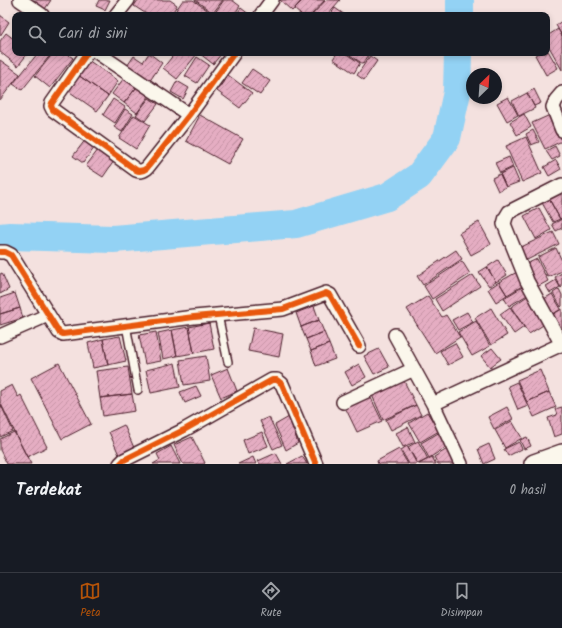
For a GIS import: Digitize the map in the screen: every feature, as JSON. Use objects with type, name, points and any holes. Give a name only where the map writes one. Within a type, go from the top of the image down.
[{"type":"main road","points":[[534,464],[562,454]]},
{"type":"street","points":[[20,0],[38,12]]},
{"type":"street","points":[[118,12],[128,0]]},
{"type":"street","points":[[264,12],[272,0]]},
{"type":"street","points":[[85,56],[51,106],[53,110],[136,170],[141,171],[147,168],[232,56]]},
{"type":"street","points":[[102,56],[189,114]]},
{"type":"street","points":[[562,93],[556,100],[553,107],[562,130]]},
{"type":"street","points":[[433,404],[562,345],[527,281],[504,224],[509,212],[562,185]]},
{"type":"street","points":[[0,252],[5,252],[11,255],[59,332],[63,334],[194,317],[283,309],[326,293],[330,295],[359,346]]},
{"type":"street","points":[[0,336],[48,315]]},
{"type":"street","points":[[395,335],[433,404],[461,464]]},
{"type":"street","points":[[343,402],[414,369]]},
{"type":"street","points":[[120,464],[124,460],[184,430],[272,380],[277,380],[282,384],[316,464]]},
{"type":"lane","points":[[218,315],[228,362]]},
{"type":"lane","points":[[126,325],[138,390]]},
{"type":"building","points":[[32,0],[51,0],[45,9]]},
{"type":"building","points":[[99,0],[110,0],[105,10],[96,6]]},
{"type":"building","points":[[138,0],[170,0],[177,5],[173,12],[143,12],[134,6]]},
{"type":"building","points":[[183,0],[193,0],[210,12],[179,12],[176,10]]},
{"type":"building","points":[[195,0],[223,0],[214,12]]},
{"type":"building","points":[[224,0],[232,0],[240,6],[236,12],[215,12]]},
{"type":"building","points":[[280,0],[302,0],[292,11]]},
{"type":"building","points":[[303,0],[325,0],[314,12],[298,12],[294,9]]},
{"type":"building","points":[[326,0],[340,0],[330,12],[315,12]]},
{"type":"building","points":[[241,8],[246,12],[238,12]]},
{"type":"building","points":[[335,8],[341,12],[332,12]]},
{"type":"building","points":[[0,15],[9,22],[0,36]]},
{"type":"building","points":[[562,21],[562,36],[556,25]]},
{"type":"building","points":[[558,29],[562,36],[562,70],[550,48],[550,34]]},
{"type":"building","points":[[6,33],[12,38],[12,56],[26,56],[18,66],[0,52],[0,41]]},
{"type":"building","points":[[550,54],[558,68],[546,75],[536,56],[550,56]]},
{"type":"building","points":[[36,56],[50,56],[22,90],[13,84]]},
{"type":"building","points":[[51,56],[70,56],[73,58],[50,88],[35,76]]},
{"type":"building","points":[[134,56],[143,62],[147,56],[153,56],[162,63],[147,85],[125,69]]},
{"type":"building","points":[[173,56],[195,56],[177,79],[163,68]]},
{"type":"building","points":[[203,56],[220,56],[213,64]]},
{"type":"building","points":[[335,56],[350,56],[360,63],[354,73],[333,59]]},
{"type":"building","points":[[351,56],[368,56],[363,64]]},
{"type":"building","points":[[370,56],[377,61],[364,80],[357,75]]},
{"type":"building","points":[[197,57],[209,65],[197,83],[185,76]]},
{"type":"building","points":[[0,60],[20,74],[0,100]]},
{"type":"building","points":[[88,60],[118,81],[108,96],[78,75]]},
{"type":"building","points":[[252,69],[270,81],[260,95],[242,83]]},
{"type":"building","points":[[127,74],[140,83],[124,103],[112,94]]},
{"type":"building","points":[[78,75],[108,96],[97,111],[67,90]]},
{"type":"building","points":[[228,75],[252,93],[240,108],[217,91]]},
{"type":"building","points":[[177,81],[189,88],[183,99],[171,92]]},
{"type":"building","points":[[140,83],[152,92],[137,113],[124,103]]},
{"type":"building","points":[[534,89],[541,103],[534,106],[527,93]]},
{"type":"building","points":[[527,93],[535,108],[519,116],[512,101]]},
{"type":"building","points":[[508,97],[518,115],[507,121],[498,104],[502,104],[502,100]]},
{"type":"building","points":[[149,98],[158,104],[145,121],[136,115]]},
{"type":"building","points":[[113,99],[125,107],[115,123],[103,115]]},
{"type":"building","points":[[125,109],[133,114],[122,132],[114,127]]},
{"type":"building","points":[[524,114],[531,127],[517,135],[510,122]]},
{"type":"building","points":[[134,115],[150,125],[136,149],[119,138]]},
{"type":"building","points":[[200,115],[243,139],[228,164],[186,141]]},
{"type":"building","points":[[550,115],[562,141],[545,149],[532,123]]},
{"type":"building","points":[[533,130],[539,142],[531,145],[526,134]]},
{"type":"building","points":[[526,137],[542,173],[522,182],[506,146]]},
{"type":"building","points":[[86,139],[95,147],[83,163],[73,156]]},
{"type":"building","points":[[555,146],[560,156],[552,160],[546,151]]},
{"type":"building","points":[[98,150],[114,161],[103,177],[86,166]]},
{"type":"building","points":[[509,157],[513,167],[500,173],[495,163]]},
{"type":"building","points":[[556,160],[561,169],[549,176],[544,167]]},
{"type":"building","points":[[513,168],[519,182],[506,187],[500,174]]},
{"type":"building","points":[[500,174],[506,187],[498,191],[492,178]]},
{"type":"building","points":[[562,192],[562,218],[560,219],[548,197]]},
{"type":"building","points":[[548,197],[560,219],[553,222],[541,201]]},
{"type":"building","points":[[539,208],[551,230],[536,239],[524,216]]},
{"type":"building","points":[[562,219],[562,228],[556,231],[552,224]]},
{"type":"building","points":[[479,222],[491,244],[471,255],[459,233]]},
{"type":"building","points":[[553,232],[559,244],[525,261],[519,248]]},
{"type":"building","points":[[556,248],[562,261],[562,271],[548,277],[538,257]]},
{"type":"building","points":[[456,250],[462,259],[423,285],[417,276]]},
{"type":"building","points":[[537,259],[548,281],[535,288],[524,265]]},
{"type":"building","points":[[498,260],[507,275],[496,282],[487,267]]},
{"type":"building","points":[[462,261],[470,274],[432,299],[424,286]]},
{"type":"building","points":[[487,267],[496,282],[489,286],[479,272]]},
{"type":"building","points":[[517,272],[524,285],[507,295],[499,282]]},
{"type":"building","points":[[2,273],[9,289],[0,294],[0,274]]},
{"type":"building","points":[[562,273],[562,287],[561,288],[555,277]]},
{"type":"building","points":[[473,275],[480,286],[442,311],[435,299]]},
{"type":"building","points":[[556,280],[560,287],[550,293],[546,286]]},
{"type":"building","points":[[499,282],[507,295],[496,302],[488,289]]},
{"type":"building","points":[[524,286],[529,294],[509,306],[504,298]]},
{"type":"building","points":[[559,289],[562,295],[561,307],[553,293]]},
{"type":"building","points":[[15,293],[20,308],[0,314],[0,298]]},
{"type":"building","points":[[552,294],[561,309],[553,314],[544,299]]},
{"type":"building","points":[[529,295],[548,322],[529,334],[511,307]]},
{"type":"building","points":[[428,296],[442,317],[446,315],[460,337],[435,353],[407,309]]},
{"type":"building","points":[[314,306],[319,320],[301,327],[296,313]]},
{"type":"building","points":[[510,307],[524,327],[514,334],[500,314]]},
{"type":"building","points":[[20,308],[23,318],[0,325],[0,314]]},
{"type":"building","points":[[491,308],[507,335],[491,345],[475,318]]},
{"type":"building","points":[[562,309],[562,331],[553,314]]},
{"type":"building","points":[[467,312],[473,322],[458,330],[452,320]]},
{"type":"building","points":[[319,320],[324,332],[306,339],[301,327]]},
{"type":"building","points":[[476,321],[490,346],[472,356],[458,332]]},
{"type":"building","points":[[209,323],[214,349],[194,353],[189,327]]},
{"type":"building","points":[[189,327],[194,353],[177,356],[172,330]]},
{"type":"building","points":[[253,328],[283,334],[279,357],[248,351]]},
{"type":"building","points":[[172,330],[177,356],[163,359],[158,333]]},
{"type":"building","points":[[156,332],[161,361],[145,364],[139,335]]},
{"type":"building","points":[[324,332],[329,344],[311,351],[306,339]]},
{"type":"building","points":[[120,336],[126,361],[108,365],[103,339]]},
{"type":"building","points":[[103,339],[108,365],[93,368],[88,343]]},
{"type":"building","points":[[455,343],[463,357],[448,365],[440,351]]},
{"type":"building","points":[[329,344],[335,359],[316,366],[311,351]]},
{"type":"building","points":[[492,348],[501,359],[490,367],[481,356]]},
{"type":"building","points":[[379,349],[389,367],[374,374],[364,356]]},
{"type":"building","points":[[206,356],[210,381],[184,385],[180,360]]},
{"type":"building","points":[[59,363],[91,424],[62,439],[31,378]]},
{"type":"building","points":[[175,363],[180,387],[151,393],[146,370]]},
{"type":"building","points":[[359,364],[366,377],[352,385],[345,372]]},
{"type":"building","points":[[128,367],[132,394],[100,398],[96,371]]},
{"type":"building","points":[[228,368],[237,391],[221,398],[211,375]]},
{"type":"building","points":[[540,370],[549,392],[527,402],[517,380]]},
{"type":"building","points":[[404,381],[416,405],[383,420],[372,395]]},
{"type":"building","points":[[517,382],[528,406],[518,410],[508,386]]},
{"type":"building","points":[[12,385],[18,397],[21,395],[47,447],[27,457],[0,402],[0,391]]},
{"type":"building","points":[[196,386],[201,396],[185,403],[180,392]]},
{"type":"building","points":[[549,392],[556,407],[534,417],[527,402]]},
{"type":"building","points":[[132,394],[135,411],[103,416],[100,398]]},
{"type":"building","points":[[370,396],[382,421],[357,432],[345,407]]},
{"type":"building","points":[[0,403],[13,431],[0,437]]},
{"type":"building","points":[[416,405],[421,415],[391,430],[386,420]]},
{"type":"building","points":[[507,407],[513,419],[494,429],[488,417]]},
{"type":"building","points":[[562,407],[562,434],[554,437],[548,418],[557,415],[555,409]]},
{"type":"building","points":[[427,412],[439,431],[420,442],[409,423]]},
{"type":"building","points":[[269,417],[282,445],[273,449],[260,421]]},
{"type":"building","points":[[289,417],[298,443],[286,450],[275,425]]},
{"type":"building","points":[[512,421],[522,438],[505,448],[495,430]]},
{"type":"building","points":[[124,425],[135,450],[120,457],[109,432]]},
{"type":"building","points":[[408,427],[415,442],[403,447],[396,433]]},
{"type":"building","points":[[14,432],[31,464],[7,464],[0,450],[0,439]]},
{"type":"building","points":[[262,432],[268,446],[248,454],[243,440]]},
{"type":"building","points":[[440,432],[448,446],[429,458],[421,443]]},
{"type":"building","points":[[192,437],[205,463],[204,464],[183,464],[174,445]]},
{"type":"building","points":[[527,437],[531,446],[524,449],[520,440]]},
{"type":"building","points":[[418,441],[428,459],[418,464],[408,447]]},
{"type":"building","points":[[519,442],[522,449],[508,456],[504,449]]},
{"type":"building","points":[[489,444],[495,459],[484,464],[478,449]]},
{"type":"building","points":[[171,446],[180,464],[153,464],[160,460],[157,454]]},
{"type":"building","points":[[407,446],[417,464],[409,464],[401,450]]},
{"type":"building","points":[[449,448],[458,464],[438,464],[434,457]]},
{"type":"building","points":[[399,449],[408,464],[378,464],[377,461]]},
{"type":"building","points":[[276,453],[282,464],[260,464],[258,461]]},
{"type":"building","points":[[302,456],[307,464],[287,464]]},
{"type":"building","points":[[253,457],[256,464],[238,464]]},
{"type":"building","points":[[432,457],[436,464],[419,464]]},
{"type":"waterway","points":[[460,0],[460,12]]},
{"type":"waterway","points":[[0,237],[113,239],[296,224],[387,197],[419,176],[447,138],[457,92],[458,56]]},
{"type":"cycle path","points":[[85,56],[51,106],[53,110],[136,170],[140,171],[147,168],[189,115],[232,56]]},
{"type":"cycle path","points":[[0,252],[5,252],[11,255],[59,332],[63,334],[194,317],[283,309],[326,293],[330,295],[359,346]]},
{"type":"cycle path","points":[[120,464],[124,460],[184,430],[272,380],[277,380],[282,384],[316,464]]}]
